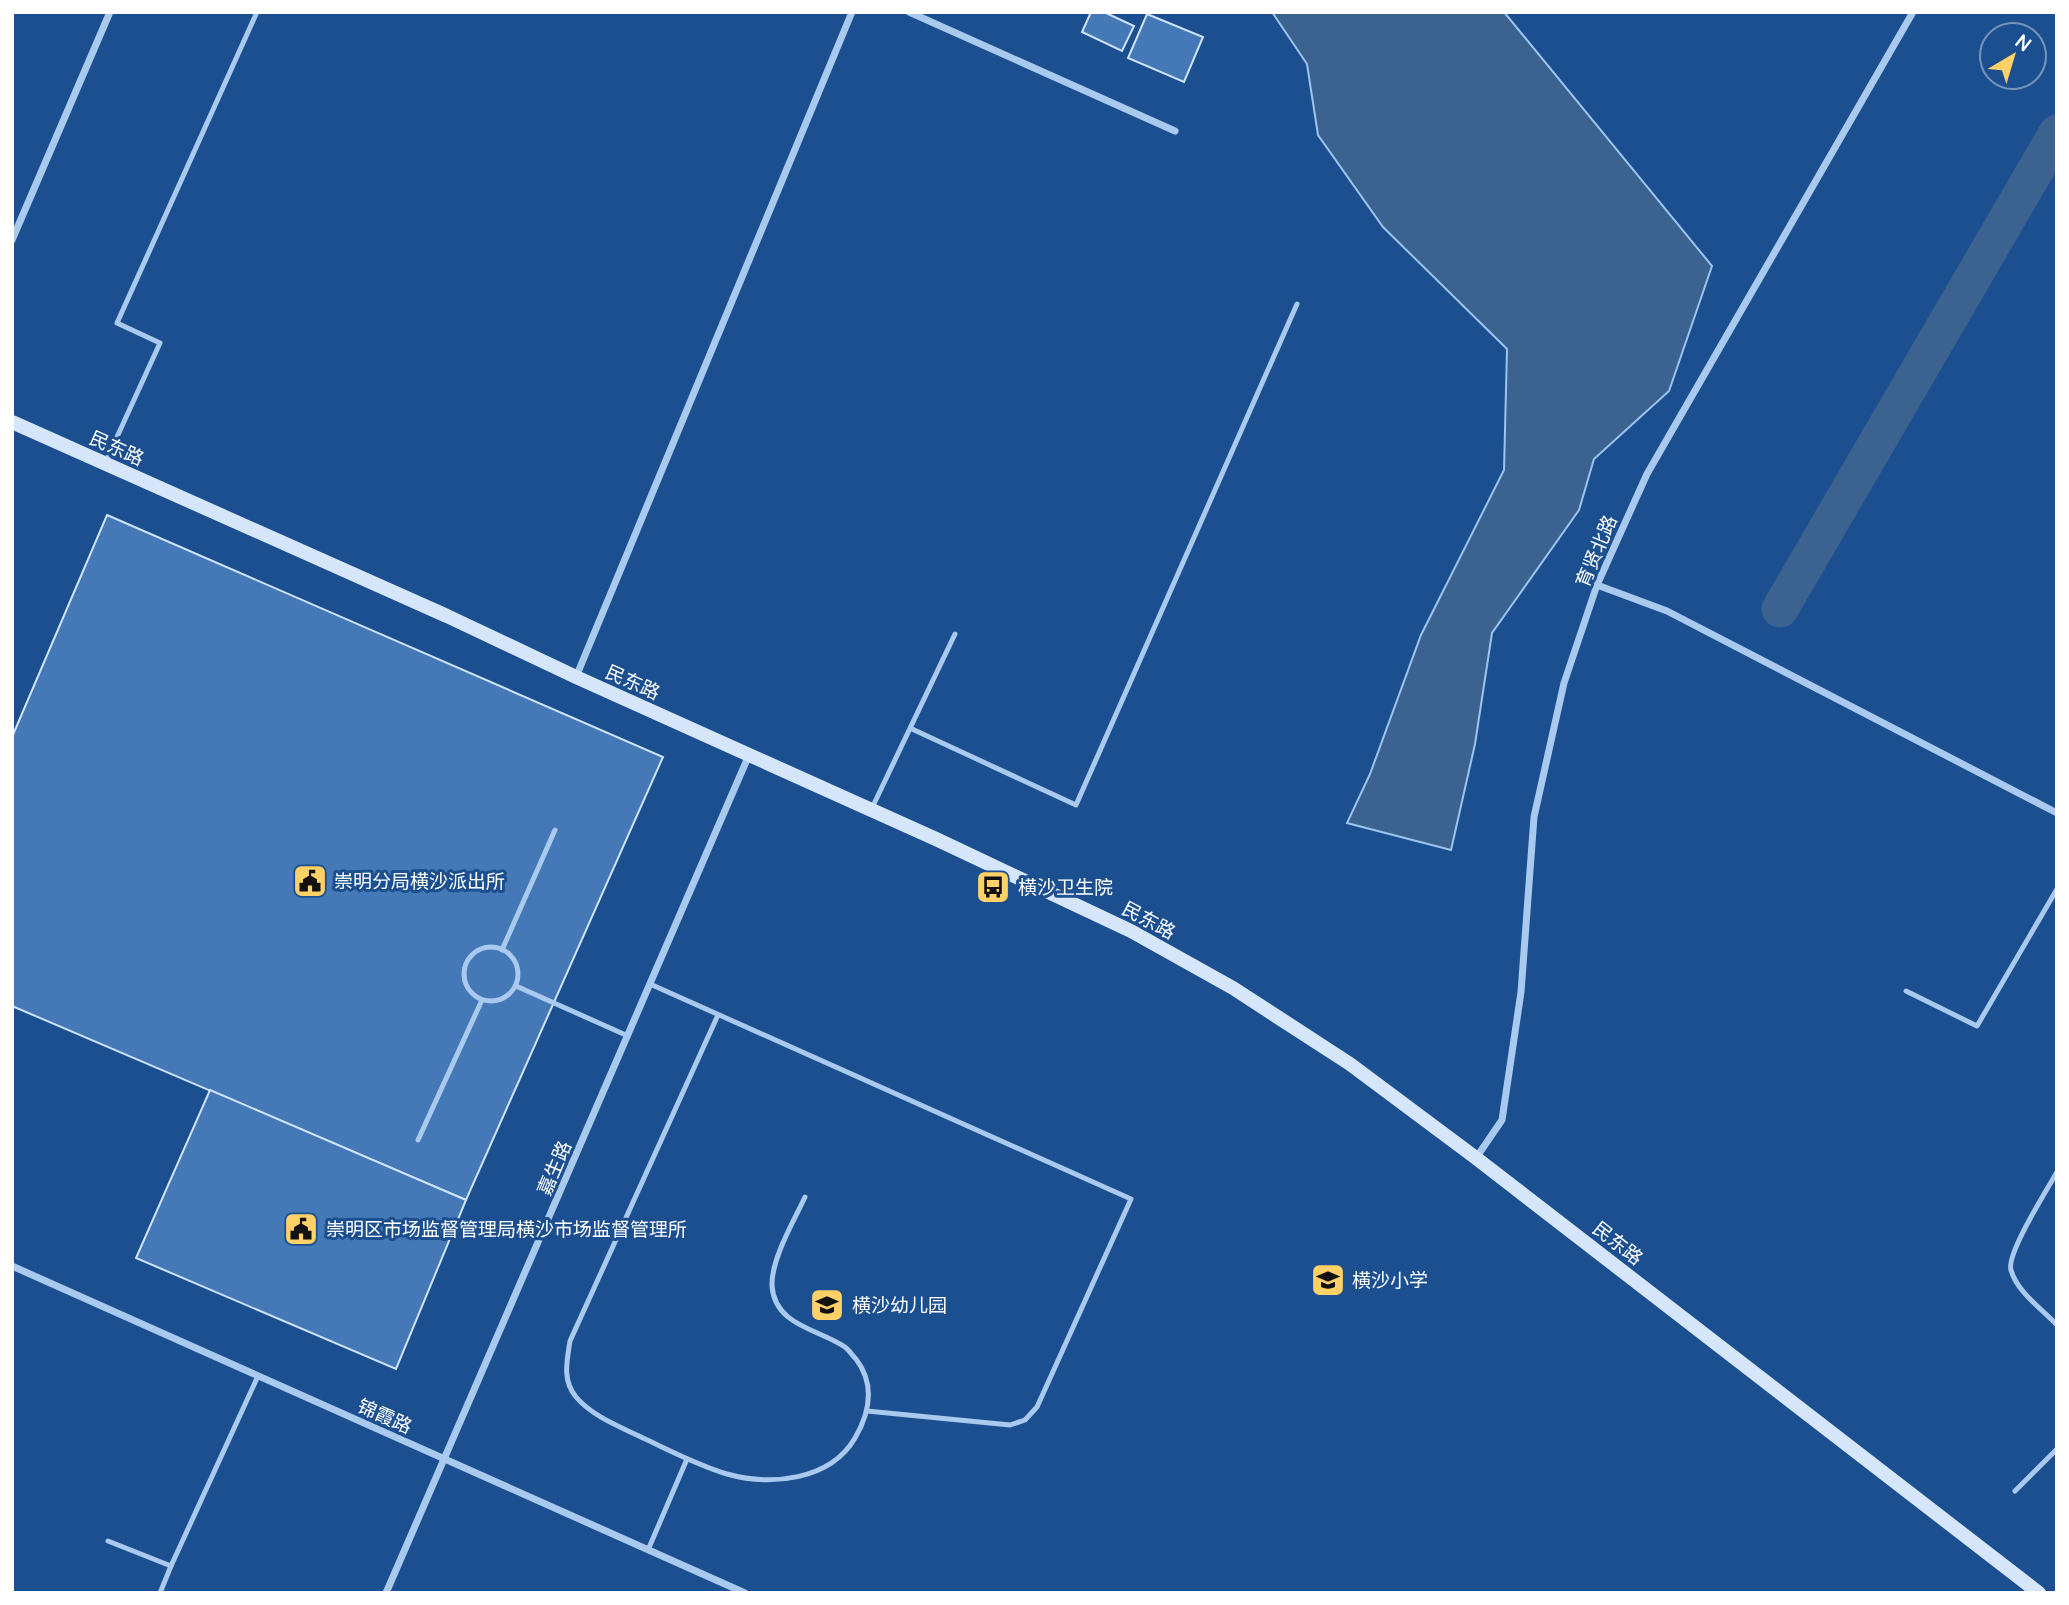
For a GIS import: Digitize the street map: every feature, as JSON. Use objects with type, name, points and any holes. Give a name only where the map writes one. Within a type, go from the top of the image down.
[{"type":"street","points":[[12,240],[110,12]]},
{"type":"street","points":[[576,677],[852,12]]},
{"type":"street","points":[[909,12],[1174,131]]},
{"type":"street","name":"育贤北路","points":[[1476,1158],[1502,1120],[1521,992],[1534,817],[1564,683],[1597,585],[1647,474],[1913,12]]},
{"type":"street","name":"民东路","points":[[12,422],[872,810],[1131,931],[1233,988],[1350,1064],[1476,1158],[2039,1593]]},
{"type":"street","points":[[1597,585],[1667,611],[2057,813]]},
{"type":"street","name":"嘉生路","points":[[386,1593],[749,755]]},
{"type":"street","name":"锦霞路","points":[[12,1266],[745,1593]]},
{"type":"lane","points":[[105,463],[160,343],[117,323],[257,12]]},
{"type":"lane","points":[[912,729],[1076,806],[1297,304]]},
{"type":"lane","points":[[872,810],[955,634]]},
{"type":"lane","points":[[502,950],[555,830]]},
{"type":"lane","points":[[1906,991],[1977,1026],[2057,889]]},
{"type":"lane","points":[[483,948],[502,950],[516,964],[516,986],[508,996],[499,1000],[482,1000],[472,993],[464,978],[468,960],[483,948]]},
{"type":"lane","points":[[650,984],[1131,1199],[1037,1407],[1024,1420],[1010,1425],[867,1411]]},
{"type":"lane","points":[[516,986],[628,1036]]},
{"type":"lane","points":[[418,1140],[482,1000]]},
{"type":"lane","points":[[718,1015],[570,1341],[565,1371],[575,1396],[597,1415],[687,1459],[728,1474],[764,1480],[810,1475],[836,1461],[854,1440],[867,1411],[870,1390],[860,1366],[847,1348],[803,1328],[781,1312],[772,1288],[774,1267],[805,1197]]},
{"type":"lane","points":[[2057,1172],[2014,1249],[2010,1268],[2018,1285],[2057,1325]]},
{"type":"lane","points":[[160,1593],[258,1376]]},
{"type":"lane","points":[[2015,1491],[2057,1449]]},
{"type":"lane","points":[[648,1550],[687,1459]]},
{"type":"lane","points":[[108,1541],[171,1566]]},
{"type":"water","points":[[1272,12],[1504,12],[1712,266],[1669,391],[1594,459],[1579,510],[1492,633],[1475,744],[1451,850],[1347,823],[1370,774],[1421,635],[1504,470],[1507,349],[1383,227],[1318,135],[1307,64]]},
{"type":"building","points":[[1091,12],[1104,12],[1134,26],[1122,51],[1082,32]]},
{"type":"building","points":[[1147,14],[1203,37],[1184,82],[1128,58]]},
{"type":"building","name":"崇明分局横沙派出所","points":[[107,515],[663,757],[466,1200],[12,1006],[12,737]]},
{"type":"building","name":"崇明区市场监督管理局横沙市场监督管理所","points":[[210,1090],[466,1200],[396,1369],[136,1258]]},
{"type":"waterway","points":[[1780,609],[2057,133]]},
{"type":"place","name":"崇明分局横沙派出所","points":[[310,881]]},
{"type":"place","name":"横沙卫生院","points":[[993,887]]},
{"type":"place","name":"崇明区市场监督管理局横沙市场监督管理所","points":[[301,1229]]},
{"type":"place","name":"横沙小学","points":[[1328,1280]]},
{"type":"place","name":"横沙幼儿园","points":[[827,1305]]}]
